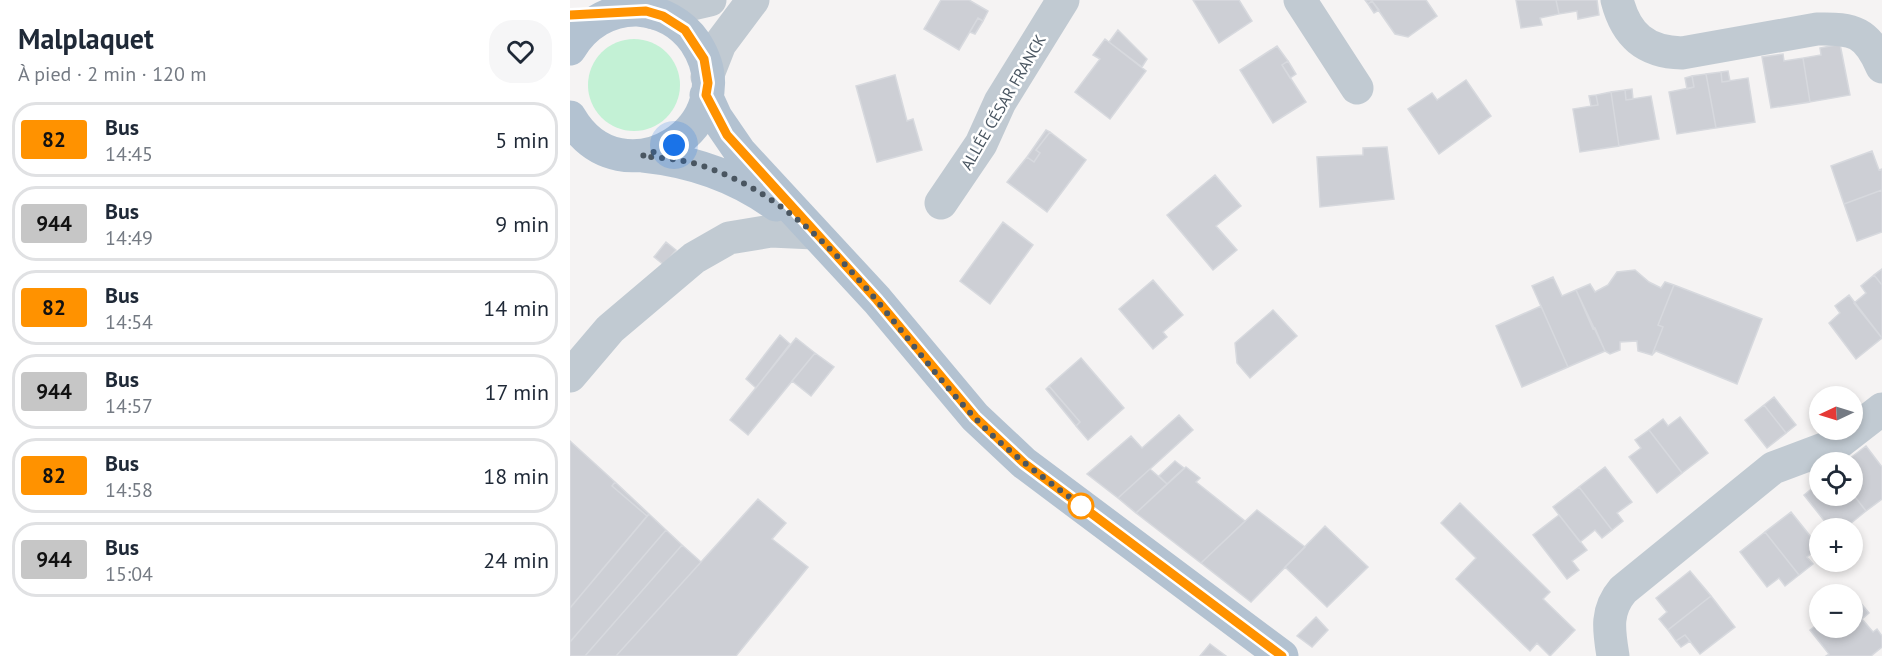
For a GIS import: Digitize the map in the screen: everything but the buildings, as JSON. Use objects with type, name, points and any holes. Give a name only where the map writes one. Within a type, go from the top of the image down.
[{"type":"main road","points":[[570,15],[613,14],[629,10],[654,13],[671,20],[691,37],[704,59],[707,86],[727,135],[877,300],[987,430],[1024,463],[1282,656]]},
{"type":"main road","points":[[570,49],[587,28],[613,14]]},
{"type":"main road","points":[[642,156],[658,152],[681,140],[697,120],[707,86]]},
{"type":"main road","points":[[570,117],[588,140],[604,150],[622,155],[700,165],[772,202],[814,233]]},
{"type":"street","points":[[654,13],[710,0]]},
{"type":"street","points":[[707,86],[720,44],[753,0]]},
{"type":"street","name":"ALLÉE CÉSAR FRANCK","points":[[941,203],[981,144],[1000,102],[1063,0]]},
{"type":"street","points":[[1300,0],[1357,88]]},
{"type":"street","points":[[1617,0],[1622,18],[1633,35],[1646,45],[1662,51],[1682,53],[1817,29],[1838,29],[1855,32],[1868,40],[1882,67]]},
{"type":"street","points":[[570,376],[610,329],[694,258],[729,238],[771,231],[814,233]]},
{"type":"street","points":[[1613,656],[1609,616],[1613,603],[1623,590],[1773,468],[1837,444],[1882,410]]},
{"type":"green space","points":[[634,39],[652,42],[667,52],[677,67],[680,85],[677,103],[667,118],[652,128],[634,131],[616,128],[601,118],[591,103],[588,85],[591,67],[601,52],[616,42]]},
{"type":"bus line","name":"82","points":[[570,15],[613,14],[629,10],[646,11],[663,16],[685,30],[704,59],[708,83],[706,95],[727,135],[740,152],[877,300],[943,381],[987,430],[1024,463],[1282,656]]},
{"type":"route","points":[[674,145],[642,156],[700,165],[723,175],[772,202],[814,233],[877,300],[943,381],[987,430],[1024,463],[1084,508],[1081,506]]}]
